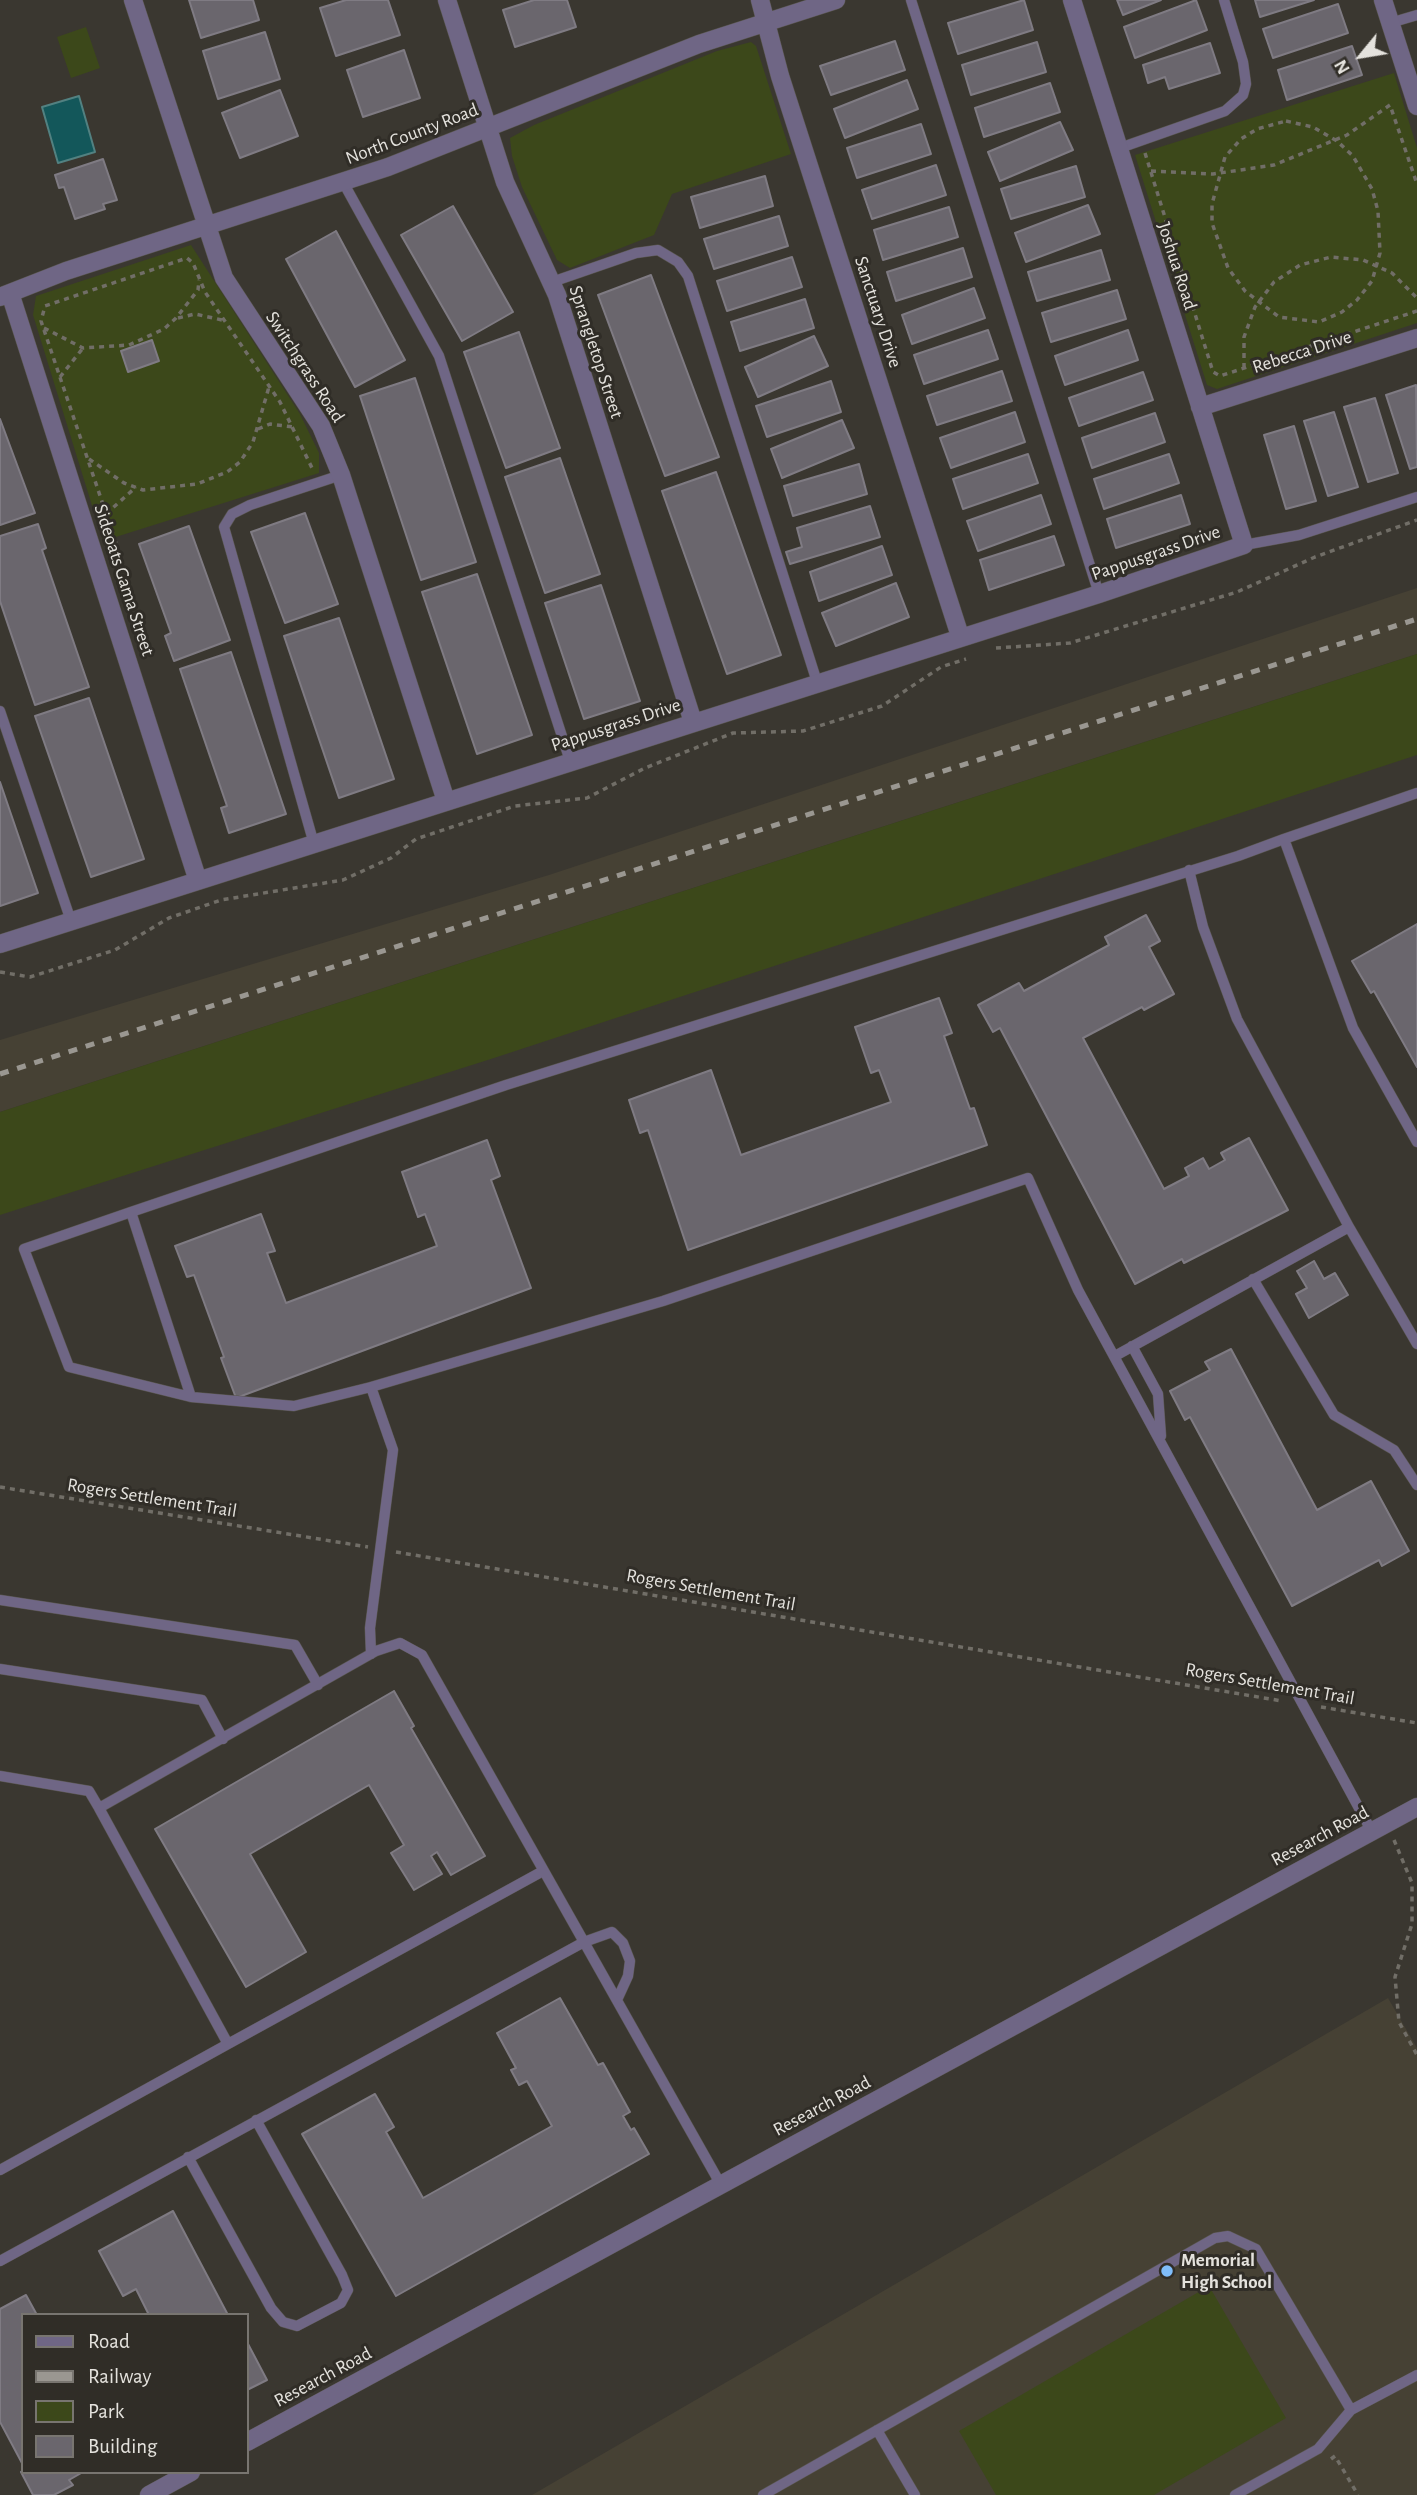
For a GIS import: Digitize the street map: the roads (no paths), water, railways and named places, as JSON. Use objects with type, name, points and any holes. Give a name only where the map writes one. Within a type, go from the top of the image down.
[{"type":"street","name":"Switchgrass Road","points":[[133,0],[223,278],[321,426],[341,475],[446,801]]},
{"type":"street","name":"Sprangletop Street","points":[[447,0],[505,182],[552,282],[694,722]]},
{"type":"street","name":"Sanctuary Drive","points":[[760,0],[784,89],[960,636]]},
{"type":"street","name":"North County Road","points":[[5,295],[343,182],[488,128],[665,57],[765,21],[836,0]]},
{"type":"street","name":"Joshua Road","points":[[1072,0],[1244,545]]},
{"type":"street","points":[[1383,0],[1417,106]]},
{"type":"street","name":"Sideoats Gama Street","points":[[5,295],[198,881]]},
{"type":"street","name":"Rebecca Drive","points":[[1200,407],[1417,338]]},
{"type":"street","name":"Pappusgrass Drive","points":[[0,944],[960,636],[1099,594],[1244,545]]},
{"type":"street","name":"Research Road","points":[[248,2441],[1417,1807]]},
{"type":"street","points":[[149,2495],[187,2474]]},
{"type":"lane","points":[[911,0],[1099,594]]},
{"type":"lane","points":[[1117,149],[1225,111],[1243,95],[1246,84],[1243,61],[1224,0]]},
{"type":"lane","points":[[1390,23],[1417,15]]},
{"type":"lane","points":[[343,182],[439,356],[570,761]]},
{"type":"lane","points":[[552,282],[636,253],[658,250],[678,262],[688,276],[817,682]]},
{"type":"lane","points":[[314,844],[224,527],[232,514],[250,505],[341,475]]},
{"type":"lane","points":[[1244,545],[1299,535],[1417,497]]},
{"type":"lane","points":[[0,711],[71,921]]},
{"type":"lane","points":[[1372,1832],[1078,1290],[1028,1178],[663,1301],[371,1387],[294,1406],[191,1397],[69,1367],[24,1249],[518,1081],[1189,870],[1417,793]]},
{"type":"lane","points":[[1284,839],[1353,1028],[1417,1142]]},
{"type":"lane","points":[[1189,870],[1203,927],[1237,1018],[1349,1227],[1417,1344]]},
{"type":"lane","points":[[131,1212],[191,1397]]},
{"type":"lane","points":[[1115,1356],[1349,1227]]},
{"type":"lane","points":[[1253,1279],[1334,1415],[1394,1450],[1417,1485]]},
{"type":"lane","points":[[1132,1346],[1158,1394],[1161,1440]]},
{"type":"lane","points":[[371,1387],[393,1450],[370,1628],[371,1654]]},
{"type":"lane","points":[[0,1601],[295,1645],[318,1685]]},
{"type":"lane","points":[[99,1808],[371,1654],[400,1643],[422,1656],[721,2185]]},
{"type":"lane","points":[[0,1669],[202,1700],[223,1739]]},
{"type":"lane","points":[[0,1776],[89,1791],[229,2044]]},
{"type":"lane","points":[[0,2170],[543,1871]]},
{"type":"lane","points":[[0,2261],[584,1942],[612,1932],[623,1943],[630,1961],[628,1976],[617,2000]]},
{"type":"lane","points":[[188,2157],[271,2308],[283,2322],[297,2326],[341,2303],[348,2290],[342,2275],[256,2120]]},
{"type":"lane","points":[[763,2495],[1202,2243],[1228,2236],[1256,2249],[1350,2410]]},
{"type":"lane","points":[[1235,2495],[1318,2449],[1350,2410],[1417,2375]]},
{"type":"lane","points":[[877,2430],[915,2495]]},
{"type":"water","points":[[79,96],[95,152],[58,163],[42,107]]},
{"type":"railway","points":[[0,1074],[1417,619]]},
{"type":"place","name":"Memorial High School","points":[[1167,2271]]}]
